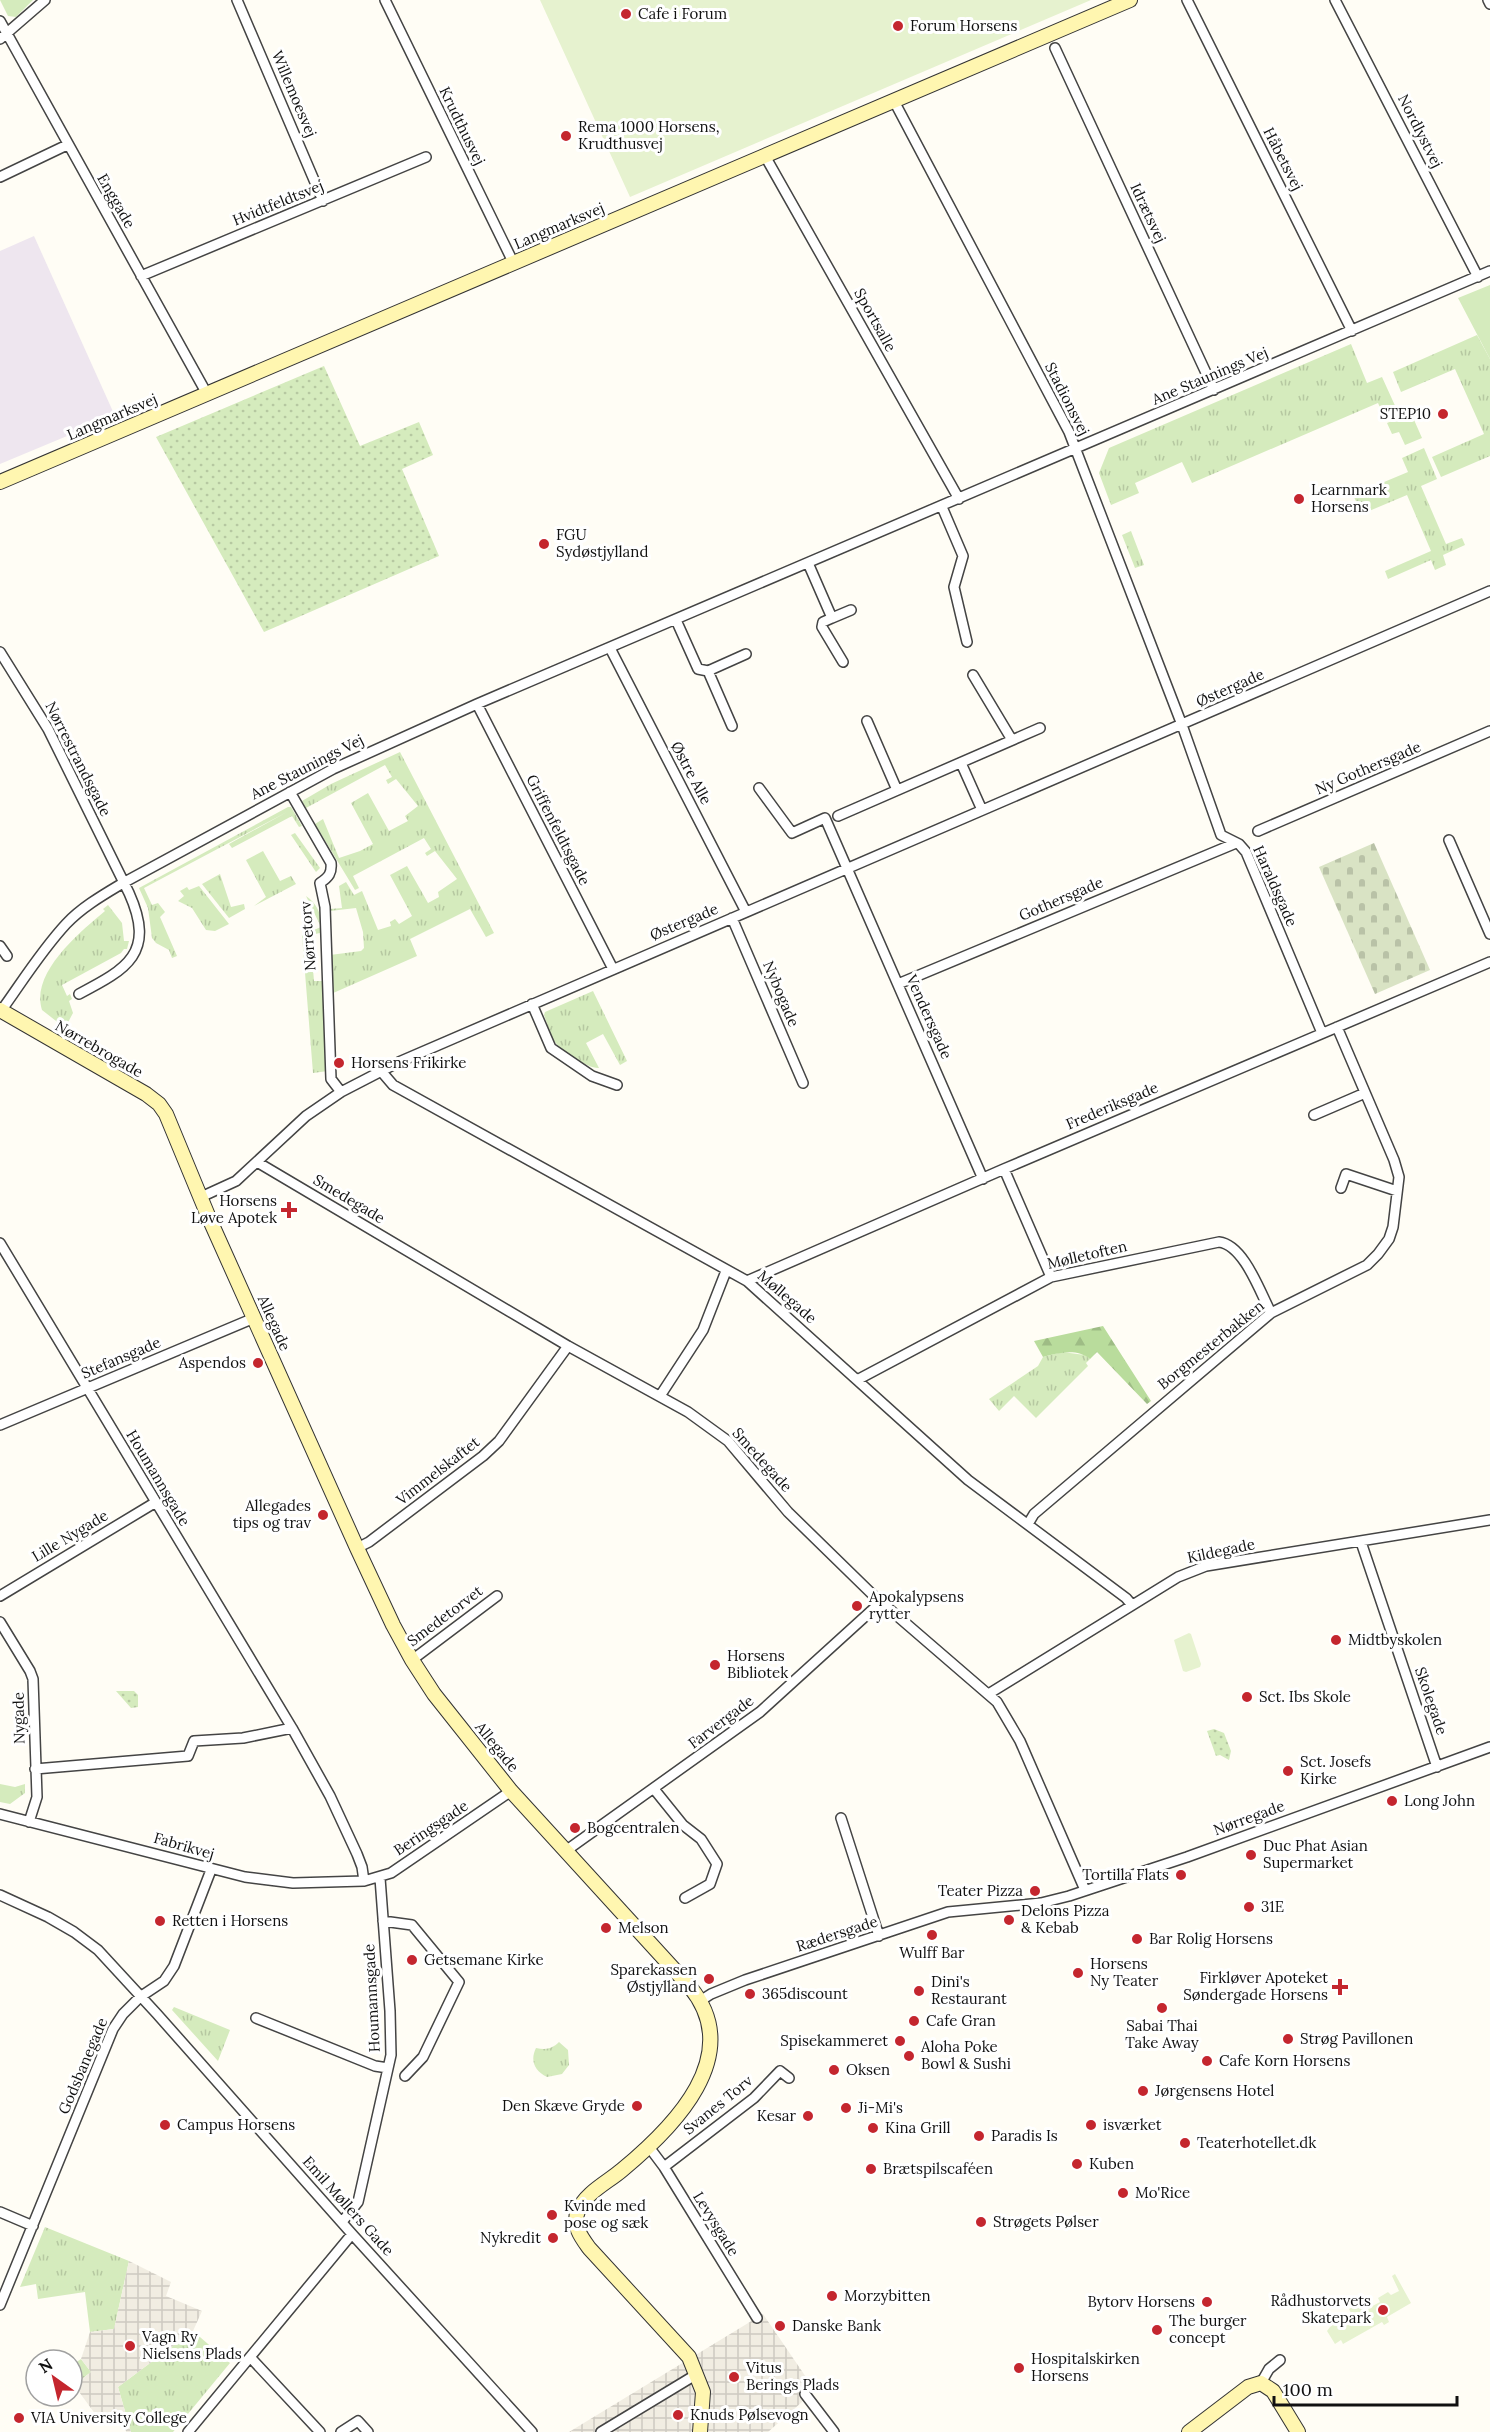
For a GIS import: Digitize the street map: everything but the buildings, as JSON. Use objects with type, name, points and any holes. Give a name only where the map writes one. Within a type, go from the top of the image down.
[{"type":"street","points":[[4,37],[45,0]]},
{"type":"street","name":"Willemoesvej","points":[[237,0],[323,201]]},
{"type":"street","name":"Krudthusvej","points":[[385,0],[514,264]]},
{"type":"street","name":"Langmarksvej","points":[[0,482],[1130,0]]},
{"type":"street","name":"Håbetsvej","points":[[1187,0],[1352,331]]},
{"type":"street","name":"Nordlystvej","points":[[1335,0],[1478,277]]},
{"type":"street","points":[[1488,0],[1490,4]]},
{"type":"street","name":"Enggade","points":[[0,21],[4,37],[207,394]]},
{"type":"street","name":"Idrætsvej","points":[[1055,48],[1214,390]]},
{"type":"street","name":"Stadionsvej","points":[[894,101],[1069,432],[1182,725]]},
{"type":"street","points":[[0,177],[67,145]]},
{"type":"street","name":"Sportsalle","points":[[765,156],[959,499]]},
{"type":"street","name":"Hvidtfeldtsvej","points":[[141,276],[426,157]]},
{"type":"street","name":"Ane Staunings Vej","points":[[0,1011],[31,966],[67,923],[91,903],[123,883],[349,761],[477,704],[1490,271]]},
{"type":"street","points":[[942,507],[963,556],[954,586],[967,642]]},
{"type":"street","points":[[808,563],[832,618]]},
{"type":"street","name":"Østergade","points":[[381,1071],[1490,591]]},
{"type":"street","points":[[843,662],[822,627],[823,622],[851,610]]},
{"type":"street","points":[[676,620],[698,669],[708,671],[746,654]]},
{"type":"street","name":"Østre Alle","points":[[610,648],[746,912]]},
{"type":"street","name":"Nørrestrandsgade","points":[[0,652],[48,729],[135,906],[138,920],[138,943],[122,969],[79,994]]},
{"type":"street","points":[[708,671],[732,726]]},
{"type":"street","points":[[973,675],[1012,740]]},
{"type":"street","name":"Griffenfeldtsgade","points":[[477,704],[613,969]]},
{"type":"street","points":[[867,721],[897,790]]},
{"type":"street","name":"Haraldsgade","points":[[1182,725],[1221,835],[1236,843],[1246,852],[1322,1033]]},
{"type":"street","points":[[838,816],[1040,728]]},
{"type":"street","name":"Ny Gothersgade","points":[[1258,831],[1490,731]]},
{"type":"street","points":[[961,763],[982,810]]},
{"type":"street","points":[[759,788],[792,833],[825,818],[847,868]]},
{"type":"street","name":"Nørretorv","points":[[290,792],[331,863],[332,871],[320,882],[325,907],[331,1079],[341,1092]]},
{"type":"street","points":[[1449,840],[1490,934]]},
{"type":"street","name":"Gothersgade","points":[[898,984],[1236,843]]},
{"type":"street","name":"Vendersgade","points":[[847,868],[983,1179]]},
{"type":"street","name":"Nybogade","points":[[732,918],[803,1083]]},
{"type":"street","points":[[0,946],[7,956]]},
{"type":"street","name":"Frederiksgade","points":[[747,1281],[1490,962]]},
{"type":"street","points":[[532,1004],[551,1048],[592,1076],[616,1085]]},
{"type":"street","name":"Nørrebrogade","points":[[0,1011],[146,1094],[159,1104],[172,1125],[201,1197]]},
{"type":"street","name":"Borgmesterbakken","points":[[1028,1524],[1034,1514],[1271,1313],[1367,1265],[1389,1239],[1399,1177],[1394,1160],[1337,1027]]},
{"type":"street","points":[[201,1197],[236,1181],[306,1116],[341,1092],[381,1071]]},
{"type":"street","name":"Møllegade","points":[[381,1071],[393,1085],[747,1281],[968,1480],[1126,1598],[1132,1605]]},
{"type":"street","points":[[1314,1115],[1365,1093]]},
{"type":"street","name":"Smedegade","points":[[257,1162],[568,1346],[688,1412],[728,1442],[788,1512],[881,1602],[990,1694],[1007,1715],[1085,1890]]},
{"type":"street","points":[[1004,1169],[1051,1277]]},
{"type":"street","points":[[1341,1188],[1346,1174],[1397,1191]]},
{"type":"street","name":"Allegade","points":[[201,1197],[357,1548],[412,1660],[434,1694],[511,1791],[567,1850],[700,2001],[711,2030],[712,2042],[709,2061],[696,2088],[679,2113],[649,2147],[581,2205],[576,2218],[578,2231],[589,2248],[689,2357],[697,2374]]},
{"type":"street","name":"Mølletoften","points":[[857,1380],[1051,1277],[1219,1242],[1227,1243],[1239,1253],[1271,1313]]},
{"type":"street","name":"Houmannsgade","points":[[0,1243],[292,1728],[330,1796],[357,1854],[364,1881]]},
{"type":"street","points":[[660,1396],[703,1330],[726,1271]]},
{"type":"street","name":"Stefansgade","points":[[0,1425],[254,1318]]},
{"type":"street","name":"Vimmelskaftet","points":[[357,1548],[379,1535],[491,1449],[568,1346]]},
{"type":"street","name":"Lille Nygade","points":[[0,1596],[156,1502]]},
{"type":"street","name":"Kildegade","points":[[990,1694],[1178,1577],[1206,1566],[1490,1520]]},
{"type":"street","name":"Skolegade","points":[[1361,1542],[1437,1767]]},
{"type":"street","name":"Smedetorvet","points":[[412,1660],[497,1596]]},
{"type":"street","name":"Farvergade","points":[[567,1850],[760,1712],[881,1602]]},
{"type":"street","name":"Nygade","points":[[0,1622],[33,1679],[37,1797],[29,1822]]},
{"type":"street","points":[[35,1769],[188,1756],[194,1741],[243,1738],[292,1728]]},
{"type":"street","name":"Nørregade","points":[[986,1907],[1041,1903],[1085,1890],[1186,1857],[1490,1748]]},
{"type":"street","points":[[654,1789],[683,1825],[701,1839],[717,1864],[710,1884],[685,1898]]},
{"type":"street","name":"Beringsgade","points":[[364,1881],[391,1874],[511,1791]]},
{"type":"street","name":"Fabrikvej","points":[[0,1814],[125,1845],[211,1870],[284,1883],[364,1881]]},
{"type":"street","points":[[841,1818],[879,1936]]},
{"type":"street","name":"Godsbanegade","points":[[0,2305],[114,2029],[123,2014],[140,1997],[164,1981],[174,1966],[211,1870]]},
{"type":"street","name":"Houmannsgade","points":[[342,2222],[358,2202],[391,2055],[380,1878]]},
{"type":"street","name":"Emil Møllers Gade","points":[[0,1895],[48,1917],[74,1932],[98,1950],[532,2432]]},
{"type":"street","name":"Rædersgade","points":[[700,2001],[745,1980],[948,1912],[986,1907]]},
{"type":"street","points":[[383,1921],[412,1925],[459,1982],[423,2057],[405,2076]]},
{"type":"street","points":[[256,2018],[388,2071]]},
{"type":"street","name":"Svanes Torv","points":[[664,2167],[754,2098],[780,2071],[789,2078]]},
{"type":"street","name":"Levysgade","points":[[649,2147],[664,2167],[757,2318]]},
{"type":"street","points":[[0,2211],[33,2226]]},
{"type":"street","points":[[188,2432],[352,2234]]},
{"type":"street","points":[[250,2357],[320,2432]]},
{"type":"street","points":[[1189,2432],[1248,2387],[1261,2383],[1269,2369],[1280,2360]]},
{"type":"street","points":[[601,2432],[697,2374],[704,2402],[700,2432]]},
{"type":"street","points":[[1261,2383],[1273,2391],[1298,2432]]},
{"type":"street","points":[[805,2394],[834,2432]]},
{"type":"street","points":[[341,2432],[358,2421],[368,2432]]},
{"type":"shaded area","points":[[34,236],[115,416],[0,464],[0,251]]},
{"type":"shaded area","name":"Vagn Ry Nielsens Plads","points":[[129,2261],[171,2282],[166,2296],[202,2311],[193,2331],[118,2387],[131,2432],[127,2432],[116,2418],[104,2426],[84,2399],[84,2377],[91,2372],[84,2363],[84,2350],[90,2332],[114,2329]]},
{"type":"shaded area","name":"Vitus Berings Plads","points":[[763,2314],[810,2383],[802,2402],[768,2432],[569,2432]]},
{"type":"green space","points":[[0,0],[33,0],[16,17],[8,16]]},
{"type":"green space","points":[[540,0],[1091,0],[630,197]]},
{"type":"green space","points":[[1490,285],[1490,359],[1458,298]]},
{"type":"green space","points":[[1477,335],[1490,359],[1490,456],[1441,477],[1432,457],[1484,434],[1455,369],[1401,392],[1393,372]]},
{"type":"green space","points":[[1351,344],[1367,383],[1382,377],[1397,410],[1384,416],[1378,403],[1192,483],[1182,462],[1135,483],[1139,493],[1111,505],[1099,473],[1109,448]]},
{"type":"green space","points":[[324,366],[360,446],[419,422],[433,455],[402,469],[439,556],[264,632],[156,437]]},
{"type":"green space","points":[[1411,413],[1422,438],[1405,445],[1399,432],[1392,434],[1387,423]]},
{"type":"green space","points":[[1424,448],[1437,479],[1421,486],[1446,544],[1462,538],[1465,545],[1443,555],[1446,565],[1435,570],[1431,560],[1388,579],[1385,571],[1431,551],[1407,495],[1362,514],[1353,495],[1408,472],[1402,458]]},
{"type":"green space","points":[[1131,531],[1144,565],[1135,568],[1122,535]]},
{"type":"green space","points":[[400,752],[494,933],[486,937],[470,909],[410,939],[417,956],[331,994],[330,955],[361,951],[364,948],[363,932],[356,908],[330,911],[330,909],[342,908],[339,886],[346,882],[354,895],[362,891],[378,930],[391,926],[390,922],[395,919],[399,924],[412,916],[390,875],[407,866],[428,903],[439,897],[438,892],[457,879],[435,851],[427,856],[425,853],[431,849],[424,838],[353,876],[359,888],[355,890],[315,824],[323,819],[339,858],[373,844],[351,803],[368,793],[389,831],[408,821],[405,816],[418,806],[396,779],[388,784],[386,780],[392,777],[385,765],[306,808],[302,801],[331,784]]},
{"type":"green space","points":[[291,807],[302,826],[299,827],[292,816],[232,848],[229,844],[287,812],[144,888],[152,905],[158,903],[165,912],[160,917],[177,956],[172,958],[169,950],[152,938],[148,908],[139,888]]},
{"type":"green space","points":[[295,833],[320,868],[316,872],[291,835]]},
{"type":"green space","points":[[1374,843],[1430,970],[1375,994],[1319,867]]},
{"type":"green space","points":[[263,851],[280,881],[291,876],[296,884],[254,906],[266,897],[246,860]]},
{"type":"green space","points":[[220,874],[231,907],[244,904],[245,909],[229,918],[202,884]]},
{"type":"green space","points":[[199,886],[229,924],[215,931],[206,930],[192,908],[178,901],[184,896],[180,891],[187,887],[189,890]]},
{"type":"green space","points":[[306,896],[317,908],[321,927]]},
{"type":"green space","points":[[108,905],[122,923],[124,941],[129,941],[127,949],[62,985],[67,996],[70,994],[72,999],[69,1001],[73,1013],[65,1028],[42,1010],[40,996],[43,982],[60,954],[105,911],[103,909]]},
{"type":"green space","points":[[321,927],[320,933],[310,935],[314,981],[324,981],[328,1071],[313,1073],[302,935]]},
{"type":"green space","points":[[593,991],[627,1061],[620,1065],[603,1034],[586,1043],[599,1068],[582,1063],[555,1042],[544,1015],[545,1012]]},
{"type":"green space","points":[[1103,1326],[1151,1401],[1147,1404],[1097,1352],[1090,1359],[1073,1352],[1043,1357],[1034,1341]]},
{"type":"green space","points":[[1062,1352],[1085,1355],[1090,1359],[1086,1363],[1088,1366],[1036,1418],[1014,1396],[999,1411],[989,1399],[1038,1366],[1043,1357]]},
{"type":"green space","points":[[1189,1633],[1201,1664],[1200,1667],[1186,1672],[1183,1671],[1174,1640]]},
{"type":"green space","points":[[116,1691],[134,1691],[138,1695],[138,1707],[131,1708]]},
{"type":"green space","points":[[1214,1729],[1224,1733],[1231,1751],[1229,1760],[1220,1755],[1216,1756],[1207,1731]]},
{"type":"green space","points":[[0,1784],[15,1787],[25,1784],[25,1793],[10,1804],[0,1802]]},
{"type":"green space","points":[[174,2007],[230,2030],[218,2061],[172,2010]]},
{"type":"green space","points":[[559,2042],[568,2050],[569,2065],[562,2074],[547,2077],[534,2065],[534,2052],[536,2048],[549,2048]]},
{"type":"green space","points":[[45,2227],[129,2261],[114,2329],[90,2332],[85,2292],[38,2299],[36,2284],[20,2287]]},
{"type":"green space","name":"Rådhustorvets Skatepark","points":[[1395,2274],[1411,2303],[1387,2317],[1389,2322],[1384,2325],[1382,2322],[1343,2344],[1341,2340],[1335,2344],[1327,2331],[1330,2327],[1351,2313],[1349,2309],[1360,2303],[1365,2310],[1380,2302],[1378,2298],[1388,2292],[1391,2295],[1399,2291],[1392,2276]]},
{"type":"green space","points":[[193,2331],[230,2363],[173,2432],[131,2432],[118,2387]]},
{"type":"green space","points":[[84,2363],[91,2372],[84,2377]]},
{"type":"place","name":"Cafe i Forum","points":[[626,14]]},
{"type":"place","name":"Forum Horsens","points":[[898,26]]},
{"type":"place","name":"Rema 1000 Horsens, Krudthusvej","points":[[566,136]]},
{"type":"place","name":"STEP10","points":[[1443,414]]},
{"type":"place","name":"Learnmark Horsens","points":[[1299,499]]},
{"type":"place","name":"FGU Sydøstjylland","points":[[544,544]]},
{"type":"place","name":"Horsens Frikirke","points":[[339,1063]]},
{"type":"place","name":"Horsens Løve Apotek","points":[[289,1210]]},
{"type":"place","name":"Aspendos","points":[[258,1363]]},
{"type":"place","name":"Allegades tips og trav","points":[[323,1515]]},
{"type":"place","name":"Apokalypsens rytter","points":[[857,1606]]},
{"type":"place","name":"Midtbyskolen","points":[[1336,1640]]},
{"type":"place","name":"Horsens Bibliotek","points":[[715,1665]]},
{"type":"place","name":"Sct. Ibs Skole","points":[[1247,1697]]},
{"type":"place","name":"Sct. Josefs Kirke","points":[[1288,1771]]},
{"type":"place","name":"Long John","points":[[1392,1801]]},
{"type":"place","name":"Bogcentralen","points":[[575,1828]]},
{"type":"place","name":"Duc Phat Asian Supermarket","points":[[1251,1855]]},
{"type":"place","name":"Tortilla Flats","points":[[1181,1875]]},
{"type":"place","name":"Teater Pizza","points":[[1035,1891]]},
{"type":"place","name":"31E","points":[[1249,1907]]},
{"type":"place","name":"Delons Pizza & Kebab","points":[[1009,1920]]},
{"type":"place","name":"Retten i Horsens","points":[[160,1921]]},
{"type":"place","name":"Melson","points":[[606,1928]]},
{"type":"place","name":"Wulff Bar","points":[[932,1935]]},
{"type":"place","name":"Bar Rolig Horsens","points":[[1137,1939]]},
{"type":"place","name":"Getsemane Kirke","points":[[412,1960]]},
{"type":"place","name":"Horsens Ny Teater","points":[[1078,1973]]},
{"type":"place","name":"Sparekassen Østjylland","points":[[709,1979]]},
{"type":"place","name":"Firkløver Apoteket Søndergade Horsens","points":[[1340,1987]]},
{"type":"place","name":"Dini's Restaurant","points":[[919,1991]]},
{"type":"place","name":"365discount","points":[[750,1994]]},
{"type":"place","name":"Sabai Thai Take Away","points":[[1162,2008]]},
{"type":"place","name":"Cafe Gran","points":[[914,2021]]},
{"type":"place","name":"Strøg Pavillonen","points":[[1288,2039]]},
{"type":"place","name":"Spisekammeret","points":[[900,2041]]},
{"type":"place","name":"Aloha Poke Bowl & Sushi","points":[[909,2056]]},
{"type":"place","name":"Cafe Korn Horsens","points":[[1207,2061]]},
{"type":"place","name":"Oksen","points":[[834,2070]]},
{"type":"place","name":"Jørgensens Hotel","points":[[1143,2091]]},
{"type":"place","name":"Den Skæve Gryde","points":[[637,2106]]},
{"type":"place","name":"Ji-Mi's","points":[[846,2108]]},
{"type":"place","name":"Kesar","points":[[808,2116]]},
{"type":"place","name":"Campus Horsens","points":[[165,2125]]},
{"type":"place","name":"isværket","points":[[1091,2125]]},
{"type":"place","name":"Kina Grill","points":[[873,2128]]},
{"type":"place","name":"Paradis Is","points":[[979,2136]]},
{"type":"place","name":"Teaterhotellet.dk","points":[[1185,2143]]},
{"type":"place","name":"Kuben","points":[[1077,2164]]},
{"type":"place","name":"Brætspilscaféen","points":[[871,2169]]},
{"type":"place","name":"Mo'Rice","points":[[1123,2193]]},
{"type":"place","name":"Kvinde med pose og sæk","points":[[552,2215]]},
{"type":"place","name":"Strøgets Pølser","points":[[981,2222]]},
{"type":"place","name":"Nykredit","points":[[553,2238]]},
{"type":"place","name":"Morzybitten","points":[[832,2296]]},
{"type":"place","name":"Bytorv Horsens","points":[[1207,2302]]},
{"type":"place","name":"Rådhustorvets Skatepark","points":[[1383,2310]]},
{"type":"place","name":"Danske Bank","points":[[780,2326]]},
{"type":"place","name":"The burger concept","points":[[1157,2330]]},
{"type":"place","name":"Vagn Ry Nielsens Plads","points":[[130,2346]]},
{"type":"place","name":"Hospitalskirken Horsens","points":[[1019,2368]]},
{"type":"place","name":"Vitus Berings Plads","points":[[734,2377]]},
{"type":"place","name":"Knuds Pølsevogn","points":[[678,2415]]},
{"type":"place","name":"VIA University College","points":[[19,2418]]}]
